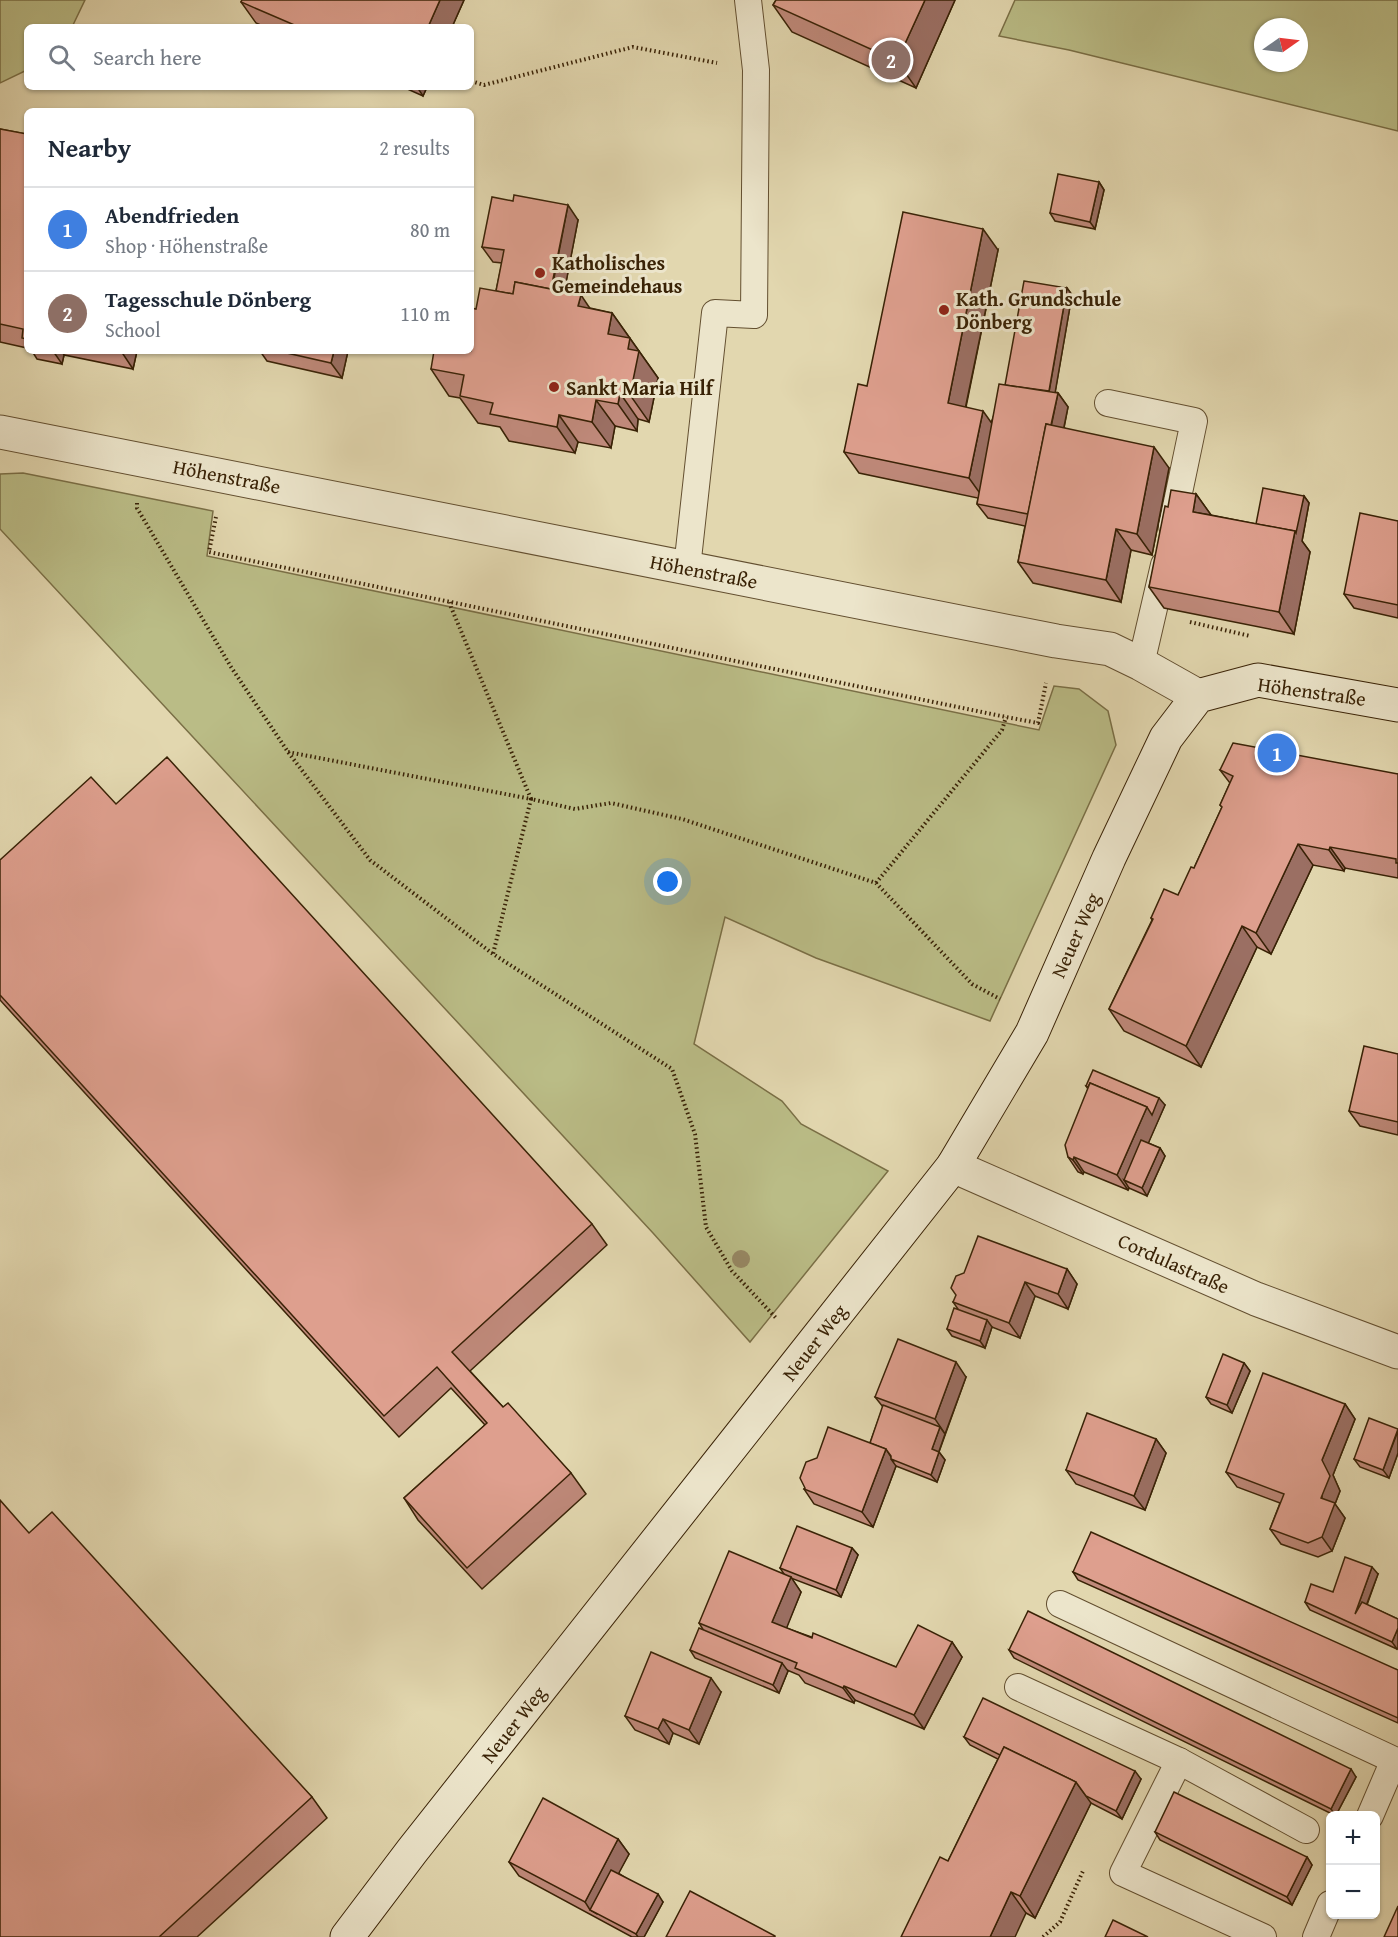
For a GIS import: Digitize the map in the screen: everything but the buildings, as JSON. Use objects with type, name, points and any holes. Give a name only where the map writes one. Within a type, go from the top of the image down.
[{"type":"street","name":"Höhenstraße","points":[[0,432],[1056,641],[1110,649],[1142,664],[1198,696],[1258,680],[1398,705]]},
{"type":"street","name":"Neuer Weg","points":[[346,1937],[953,1166],[1032,1033],[1109,858],[1166,738],[1198,696]]},
{"type":"street","name":"Cordulastraße","points":[[953,1166],[1256,1299],[1398,1352]]},
{"type":"lane","points":[[687,568],[715,313],[754,315],[756,70],[748,0]]},
{"type":"lane","points":[[1108,403],[1194,421],[1142,664]]},
{"type":"lane","points":[[1060,1604],[1394,1760],[1372,1811]]},
{"type":"lane","points":[[1018,1687],[1179,1761],[1306,1830]]},
{"type":"lane","points":[[1179,1761],[1123,1873],[1263,1937]]},
{"type":"lane","points":[[1316,1937],[1326,1913]]},
{"type":"path","points":[[474,82],[484,85],[633,47],[756,70]]},
{"type":"path","points":[[141,459],[136,508],[231,667],[288,752],[370,860],[493,954],[672,1069],[695,1134],[706,1227],[732,1271],[778,1320]]},
{"type":"path","points":[[224,475],[209,552],[1006,717],[1038,723],[1056,641]]},
{"type":"path","points":[[450,602],[531,799],[493,954]]},
{"type":"path","points":[[876,883],[1002,730],[1006,717]]},
{"type":"path","points":[[288,752],[575,809],[610,804],[682,819],[876,883],[972,984],[1006,1002]]},
{"type":"path","points":[[1043,1937],[1060,1922],[1090,1855],[1123,1873]]},
{"type":"green space","points":[[0,0],[85,0],[73,24],[24,24],[24,71],[0,83]]},
{"type":"green space","points":[[1015,0],[1398,0],[1398,131],[1069,50],[999,36]]},
{"type":"green space","points":[[23,473],[213,511],[207,556],[1039,730],[1054,686],[1079,689],[1108,711],[1116,745],[990,1021],[816,958],[725,917],[694,1044],[782,1101],[801,1124],[888,1171],[750,1342],[653,1233],[0,529],[0,474]]},
{"type":"place","name":"Tagesschule Dönberg","points":[[891,60]]},
{"type":"place","name":"Katholisches Gemeindehaus","points":[[540,273]]},
{"type":"place","name":"Kath. Grundschule Dönberg","points":[[944,310]]},
{"type":"place","name":"Sankt Maria Hilf","points":[[554,387]]},
{"type":"place","name":"Abendfrieden","points":[[1277,753]]}]
